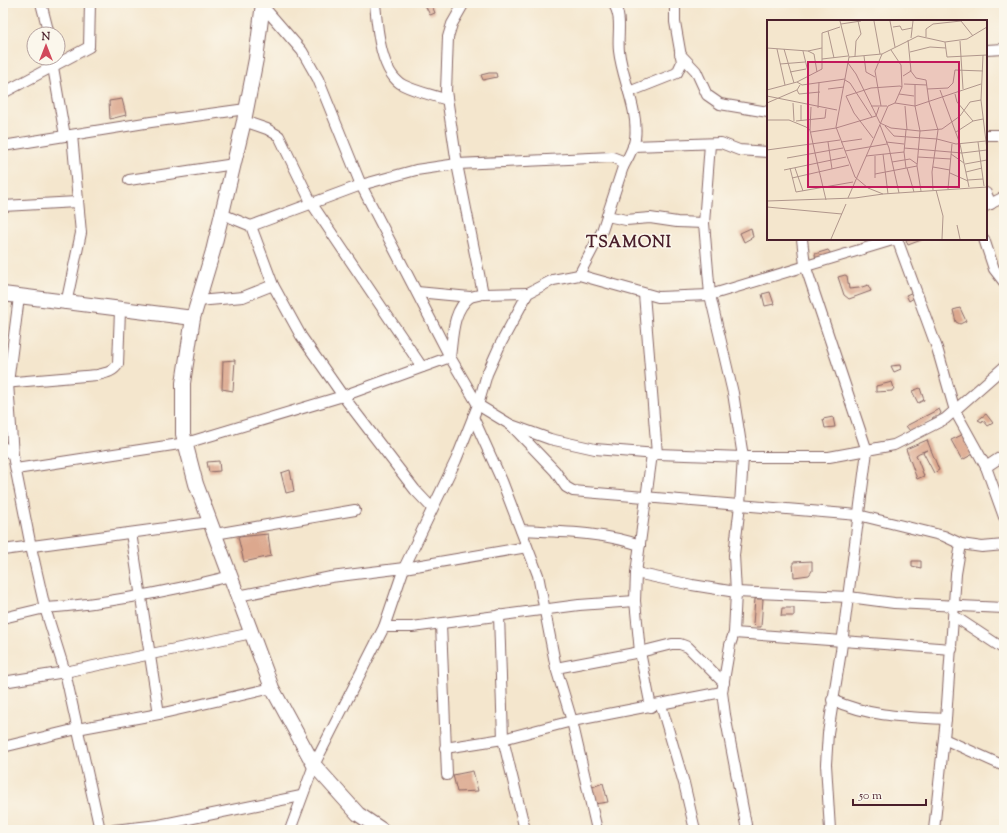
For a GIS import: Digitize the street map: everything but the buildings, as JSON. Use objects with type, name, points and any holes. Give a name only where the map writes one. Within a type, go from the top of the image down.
[{"type":"main road","points":[[263,4],[256,59],[245,115],[222,214],[193,318],[183,383],[183,434],[196,484],[272,688],[314,765],[358,814],[382,830]]},
{"type":"main road","points":[[3,294],[66,304],[193,318]]},
{"type":"street","points":[[41,3],[47,26]]},
{"type":"street","points":[[66,58],[89,47],[90,3]]},
{"type":"street","points":[[375,3],[381,47],[386,64],[396,79],[403,85],[447,100]]},
{"type":"street","points":[[464,3],[452,24],[448,38],[446,62],[447,100],[457,164],[483,294]]},
{"type":"street","points":[[580,275],[602,231],[623,167],[633,146],[635,129],[630,92],[619,51],[619,16],[613,3]]},
{"type":"street","points":[[630,92],[677,73],[682,62],[675,22],[675,3]]},
{"type":"street","points":[[263,4],[302,51],[318,79],[361,185],[450,357],[478,405],[511,425],[550,438],[595,449],[654,454],[743,457],[829,457],[867,451],[894,444],[945,420],[1004,368]]},
{"type":"street","points":[[987,50],[1004,49]]},
{"type":"street","points":[[680,54],[696,71],[707,96],[720,104],[767,112]]},
{"type":"street","points":[[3,93],[51,66]]},
{"type":"street","points":[[57,66],[69,136],[80,240],[66,304]]},
{"type":"street","points":[[3,146],[151,122],[245,115],[279,136],[312,204],[422,367]]},
{"type":"street","points":[[987,135],[1004,134]]},
{"type":"street","points":[[633,146],[721,143],[748,151],[767,152]]},
{"type":"street","points":[[710,144],[704,223],[710,295],[733,393],[743,457],[740,505],[734,555],[736,592],[734,633],[730,645],[723,688],[725,715],[747,830]]},
{"type":"street","points":[[222,214],[251,226],[361,185],[416,170],[457,164],[612,157],[620,160],[623,167]]},
{"type":"street","points":[[129,180],[234,164]]},
{"type":"street","points":[[988,205],[1004,197]]},
{"type":"street","points":[[3,206],[77,202]]},
{"type":"street","points":[[607,216],[626,220],[650,218],[677,222],[704,223]]},
{"type":"street","points":[[251,226],[273,285],[301,336],[343,396],[415,490],[432,508]]},
{"type":"street","points":[[802,240],[806,265],[867,451],[843,641],[832,700],[826,764],[830,830]]},
{"type":"street","points":[[417,292],[470,297],[483,294],[528,293],[553,280],[580,275],[658,297],[710,295],[893,240]]},
{"type":"street","points":[[896,240],[937,348],[955,411],[986,467],[1004,517]]},
{"type":"street","points":[[984,240],[994,269],[1004,282]]},
{"type":"street","points":[[198,301],[243,297],[273,285]]},
{"type":"street","points":[[290,830],[301,796],[314,765],[384,627],[404,568],[456,460],[478,405],[487,374],[500,345],[528,293]]},
{"type":"street","points":[[644,294],[654,454],[636,574],[635,601],[640,652],[656,706],[684,783],[695,830]]},
{"type":"street","points":[[19,297],[6,383],[13,456],[30,548],[45,608],[65,672],[100,830]]},
{"type":"street","points":[[450,357],[457,313],[463,303],[470,297]]},
{"type":"street","points":[[6,383],[97,375],[107,373],[115,369],[118,364],[120,310]]},
{"type":"street","points":[[16,469],[186,443],[343,396],[450,357]]},
{"type":"street","points":[[473,417],[502,481],[538,575],[556,668],[572,721],[597,830]]},
{"type":"street","points":[[511,425],[555,471],[569,490],[647,498],[858,515],[944,536],[961,544],[982,546],[1004,545]]},
{"type":"street","points":[[3,447],[13,456]]},
{"type":"street","points":[[986,467],[1004,455]]},
{"type":"street","points":[[3,550],[30,548],[131,533],[213,528],[355,510]]},
{"type":"street","points":[[521,530],[618,537],[640,545]]},
{"type":"street","points":[[131,533],[159,714]]},
{"type":"street","points":[[934,830],[946,719],[955,606],[956,574],[961,544]]},
{"type":"street","points":[[238,596],[331,577],[404,568],[527,546]]},
{"type":"street","points":[[636,574],[736,592],[849,597],[894,603],[1004,608]]},
{"type":"street","points":[[3,618],[45,608],[71,606],[164,593],[231,576]]},
{"type":"street","points":[[384,627],[412,627],[441,624],[545,609],[635,601]]},
{"type":"street","points":[[499,615],[503,739],[525,830]]},
{"type":"street","points":[[954,616],[1004,649]]},
{"type":"street","points":[[441,624],[447,775]]},
{"type":"street","points":[[3,682],[65,672],[252,633]]},
{"type":"street","points":[[734,633],[952,648]]},
{"type":"street","points":[[556,668],[640,652],[672,644],[684,645],[688,647],[723,688]]},
{"type":"street","points":[[3,747],[77,729],[159,714],[272,688]]},
{"type":"street","points":[[445,748],[503,739],[572,721],[656,706],[723,688]]},
{"type":"street","points":[[832,700],[854,710],[885,716],[946,719]]},
{"type":"street","points":[[944,739],[1004,766]]},
{"type":"street","points":[[114,830],[159,825],[301,796]]},
{"type":"district","name":"TSAMONI","points":[[629,241]]}]
